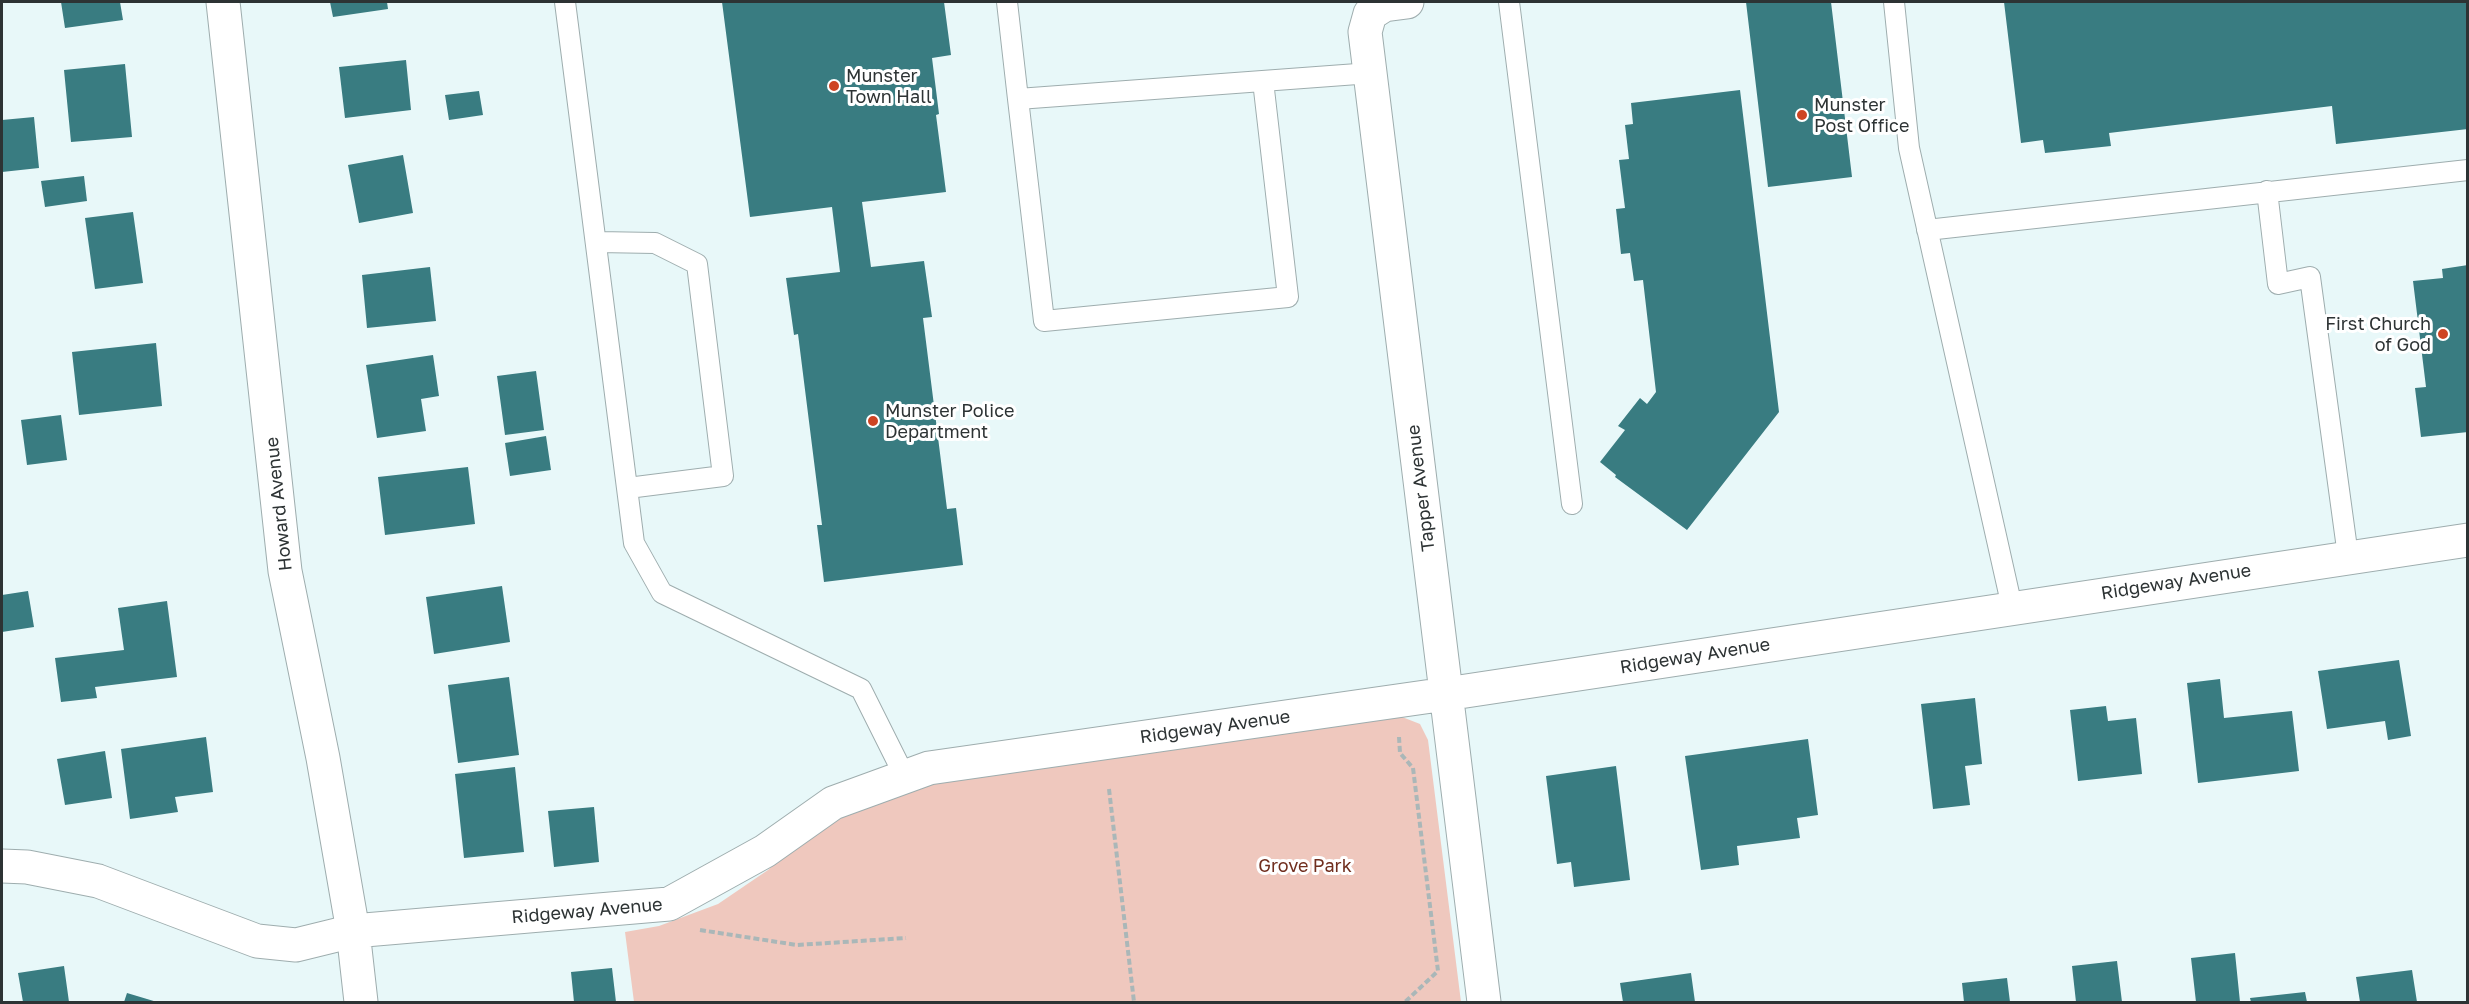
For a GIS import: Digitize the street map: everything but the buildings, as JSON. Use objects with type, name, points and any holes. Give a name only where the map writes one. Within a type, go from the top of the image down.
[{"type":"street","name":"Howard Avenue","points":[[223,2],[285,571],[304,661],[353,931],[361,1002]]},
{"type":"street","name":"Tapper Avenue","points":[[1407,2],[1384,5],[1370,14],[1365,32],[1484,1002]]},
{"type":"street","name":"Ridgeway Avenue","points":[[2,866],[27,867],[98,881],[257,941],[296,945],[353,931],[669,904],[765,851],[833,803],[929,768],[1446,694],[2348,556],[2468,540]]},
{"type":"lane","points":[[565,2],[598,242],[634,543],[662,593],[861,690],[905,777]]},
{"type":"lane","points":[[1007,2],[1044,321],[1288,297],[1263,81]]},
{"type":"lane","points":[[1509,2],[1572,504]]},
{"type":"lane","points":[[1894,2],[1909,148],[2012,607]]},
{"type":"lane","points":[[1018,99],[1371,74]]},
{"type":"lane","points":[[1928,230],[2468,170]]},
{"type":"lane","points":[[2267,191],[2278,284],[2310,277],[2348,556]]},
{"type":"lane","points":[[598,242],[655,243],[697,264],[723,476],[628,488]]},
{"type":"path","points":[[1399,734],[1400,753],[1413,768],[1438,971],[1405,1002]]},
{"type":"path","points":[[1109,789],[1134,1002]]},
{"type":"path","points":[[700,930],[797,945],[906,938]]},
{"type":"green space","name":"Grove Park","points":[[1397,715],[1420,724],[1428,740],[1461,1002],[634,1002],[625,932],[659,926],[718,904],[768,870],[815,826],[884,788]]},
{"type":"place","name":"Munster Town Hall","points":[[834,86]]},
{"type":"place","name":"Munster Post Office","points":[[1802,115]]},
{"type":"place","name":"First Church of God","points":[[2443,334]]},
{"type":"place","name":"Munster Police Department","points":[[873,421]]}]
